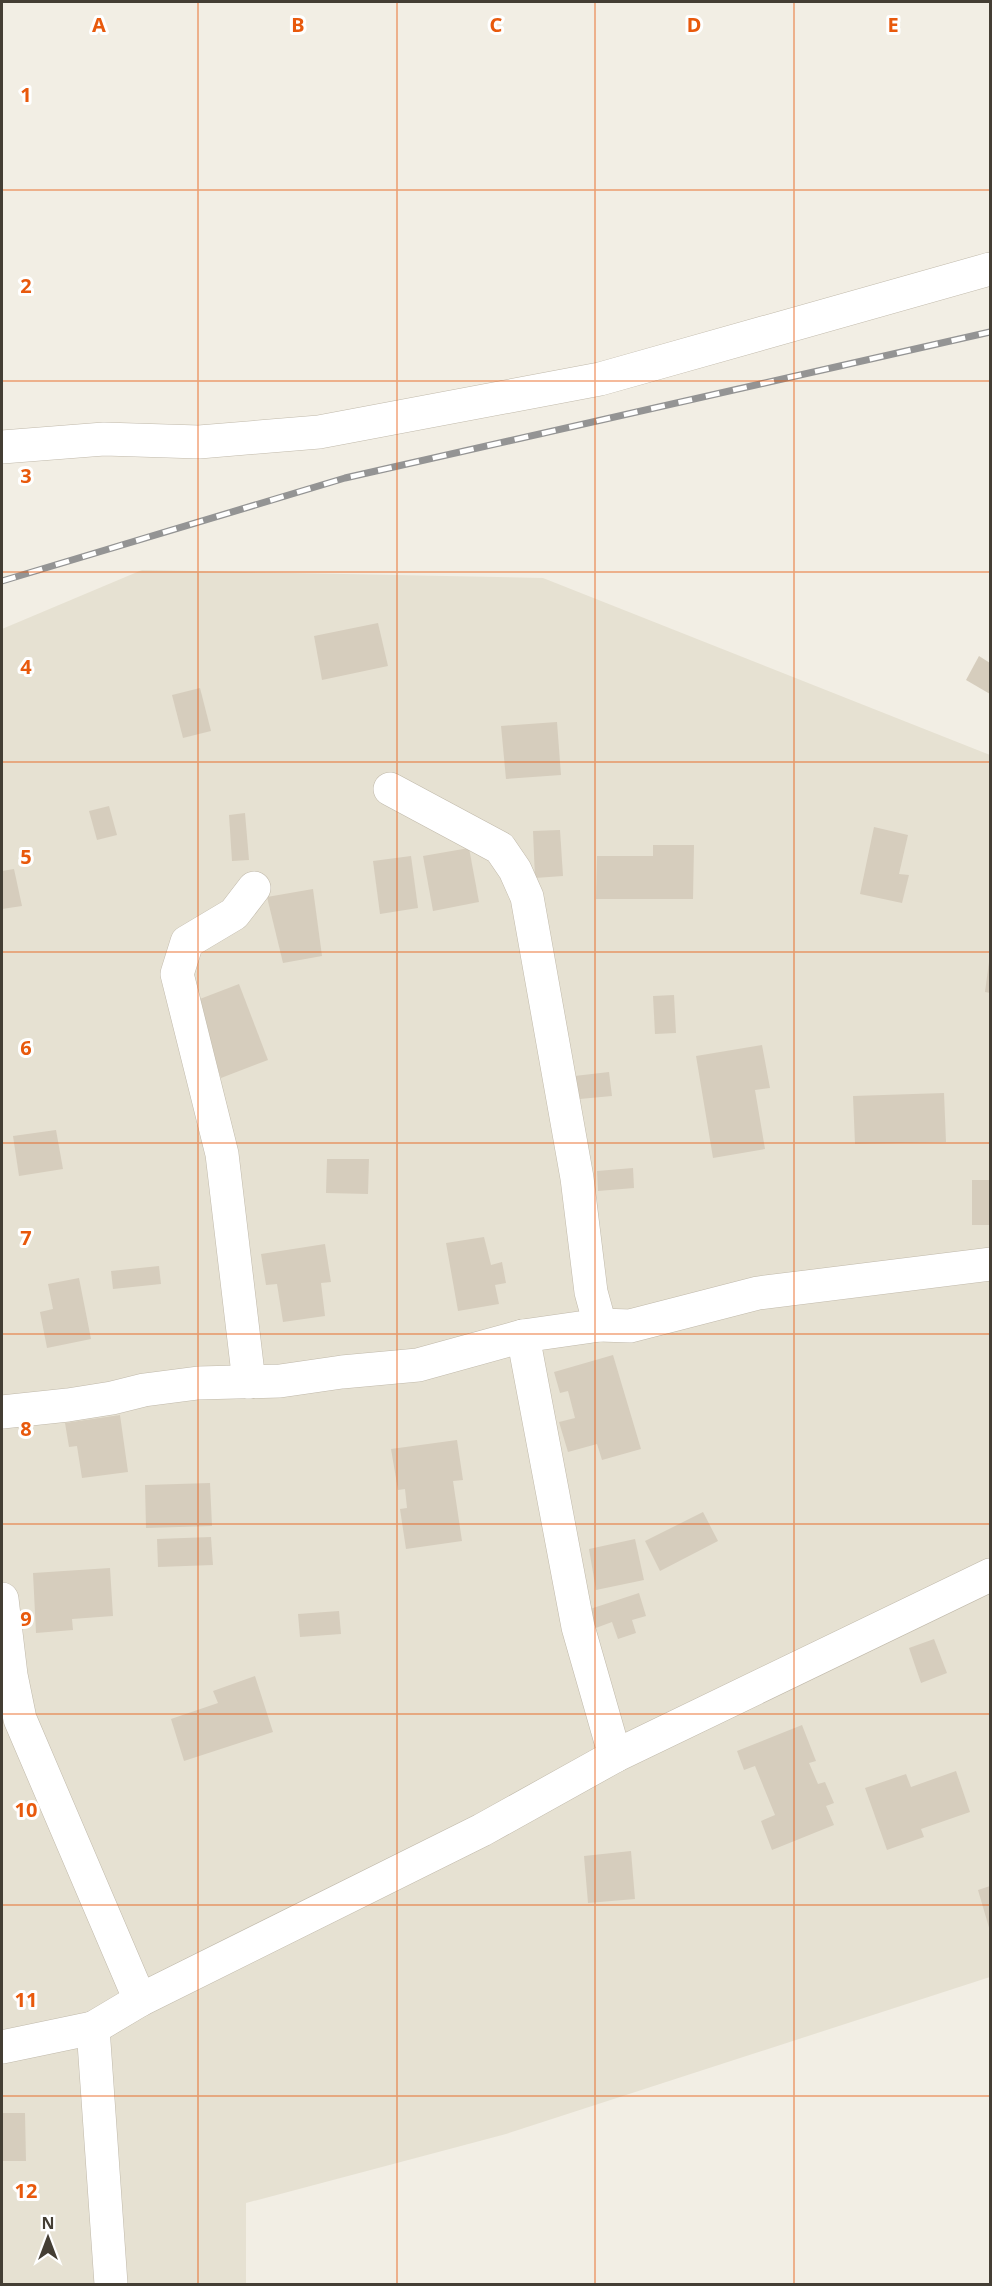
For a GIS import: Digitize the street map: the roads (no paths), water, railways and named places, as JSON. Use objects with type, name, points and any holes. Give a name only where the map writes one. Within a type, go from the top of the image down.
[{"type":"street","points":[[2,447],[104,439],[199,442],[319,432],[600,378],[990,268]]},
{"type":"street","points":[[390,789],[500,848],[515,870],[527,897],[578,1178],[591,1292],[600,1325]]},
{"type":"street","points":[[249,1382],[222,1154],[177,974],[187,942],[234,914],[254,888]]},
{"type":"street","points":[[2,1412],[68,1405],[144,1390],[198,1383],[280,1381],[418,1365],[523,1336],[600,1325],[630,1326],[758,1293],[990,1264]]},
{"type":"street","points":[[523,1336],[578,1627],[615,1756]]},
{"type":"street","points":[[2,2046],[93,2028],[140,2000],[482,1830],[615,1756],[990,1575]]},
{"type":"street","points":[[2,1599],[11,1675],[20,1719],[140,2000]]},
{"type":"street","points":[[93,2028],[111,2284]]},
{"type":"railway","points":[[2,581],[345,478],[990,332]]}]
